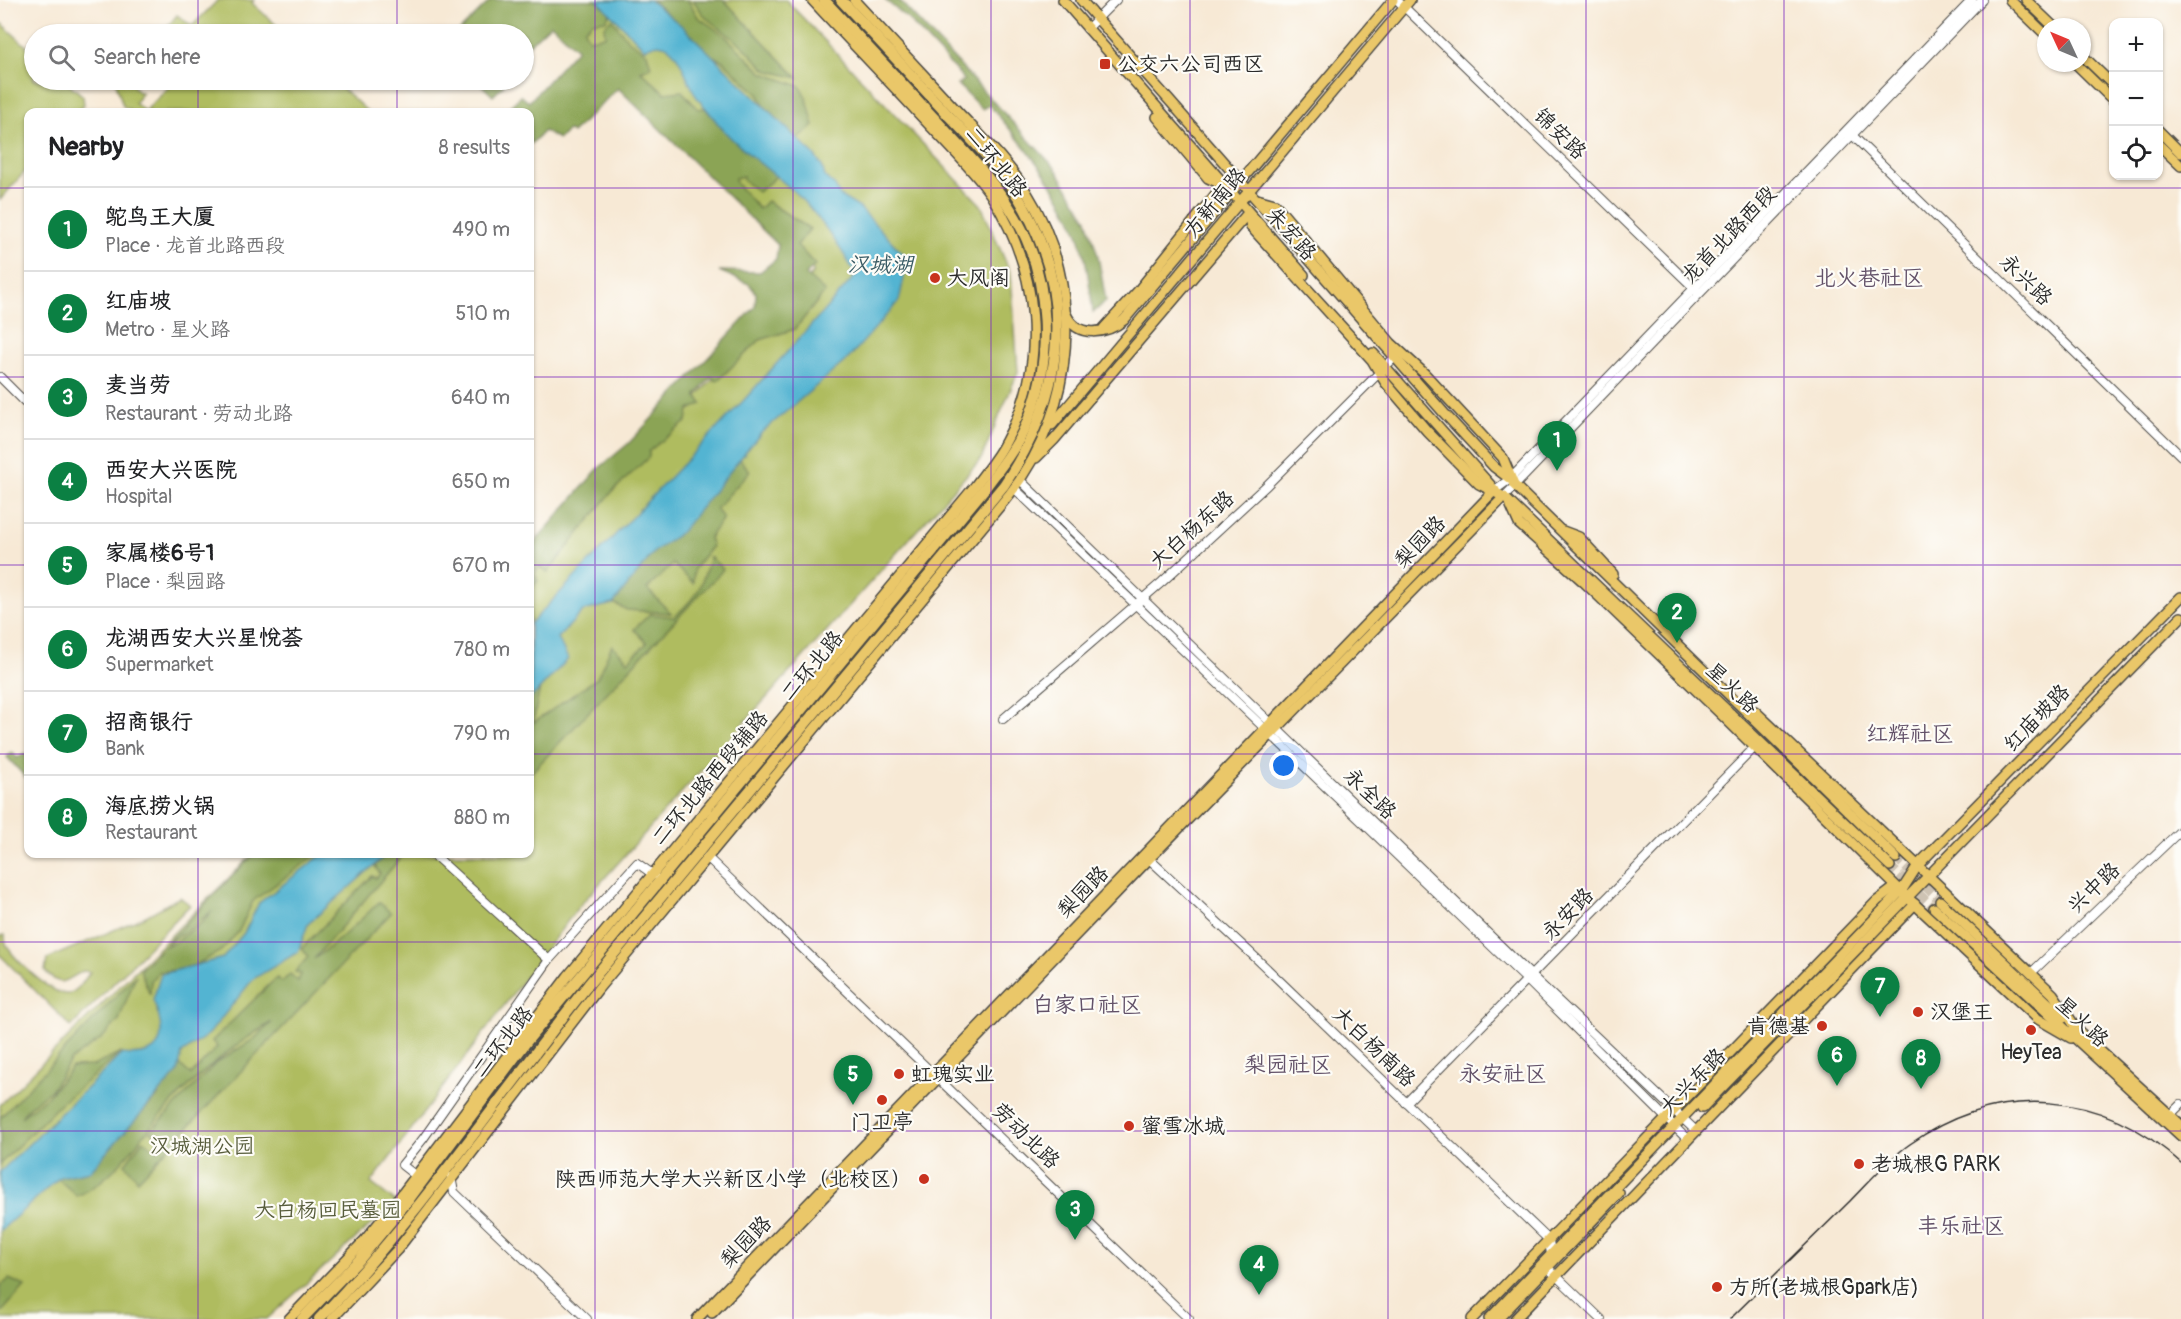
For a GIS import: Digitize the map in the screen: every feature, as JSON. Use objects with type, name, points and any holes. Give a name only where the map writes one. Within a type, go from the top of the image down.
[{"type":"highway","name":"二环北路","points":[[302,1319],[367,1251],[410,1198],[527,1041],[981,493],[1013,449],[1033,406],[1042,368],[1046,323],[1037,274],[1017,220],[998,190],[964,151],[824,0]]},
{"type":"highway","name":"二环北路","points":[[319,1319],[449,1176],[524,1065],[588,985],[1004,484],[1023,456],[1044,410],[1054,367],[1057,316],[1049,271],[1033,225],[997,168],[841,0]]},
{"type":"main road","name":"二环北路西段辅路","points":[[289,1319],[364,1241],[568,976],[975,486],[1006,442],[1028,387],[1034,325],[1028,279],[1018,244],[990,193],[812,0]]},
{"type":"main road","points":[[332,1319],[397,1250],[449,1176],[555,1042],[1017,484],[1048,429],[1062,386],[1066,347],[1065,312],[1059,267],[1028,193],[988,144],[854,0]]},
{"type":"main road","name":"朱宏路","points":[[1063,0],[1382,369],[1495,490]]},
{"type":"main road","name":"朱宏路","points":[[1082,0],[1097,20],[1250,190],[1395,357],[1494,467],[1512,482]]},
{"type":"main road","points":[[2010,0],[2037,26]]},
{"type":"main road","points":[[2026,0],[2045,18]]},
{"type":"main road","name":"方新南路","points":[[1065,312],[1072,324],[1090,332],[1103,329],[1226,189],[1240,180],[1401,2]]},
{"type":"main road","name":"方新南路","points":[[1048,429],[1250,190],[1401,2]]},
{"type":"main road","points":[[2091,64],[2109,81]]},
{"type":"main road","points":[[2084,72],[2109,96]]},
{"type":"main road","points":[[2163,135],[2181,153]]},
{"type":"main road","points":[[2163,149],[2181,166]]},
{"type":"main road","points":[[1257,199],[1275,204],[1391,343],[1503,458],[1512,482]]},
{"type":"main road","points":[[1029,465],[1049,447],[1248,213]]},
{"type":"main road","points":[[1381,341],[1406,356]]},
{"type":"main road","name":"星火路","points":[[1495,490],[1600,586],[1635,626],[1685,675],[1745,726],[1893,862],[1738,703],[1512,482]]},
{"type":"main road","name":"梨园路","points":[[706,1319],[935,1077],[1271,729],[1495,490]]},
{"type":"main road","points":[[1507,499],[1519,524],[1635,626]]},
{"type":"main road","name":"梨园路","points":[[1271,729],[1507,499]]},
{"type":"main road","points":[[1559,530],[1578,537],[1616,577],[2053,994],[2075,1035]]},
{"type":"main road","points":[[1573,573],[1600,586]]},
{"type":"main road","name":"红庙坡路","points":[[1918,865],[2181,597]]},
{"type":"main road","name":"红庙坡路","points":[[1930,875],[2181,617]]},
{"type":"main road","points":[[1685,675],[1754,748],[2038,1019],[2075,1035]]},
{"type":"main road","points":[[1738,703],[1762,717]]},
{"type":"main road","points":[[1725,718],[1745,726]]},
{"type":"main road","name":"大兴东路","points":[[1904,893],[1918,865]]},
{"type":"main road","name":"大兴东路","points":[[1498,1319],[1685,1120],[1904,893],[1930,875]]},
{"type":"main road","points":[[1472,1319],[1877,901],[1894,888],[1904,893]]},
{"type":"main road","points":[[1515,1319],[1915,904]]},
{"type":"main road","name":"星火路","points":[[1937,904],[2181,1136]]},
{"type":"main road","name":"星火路","points":[[2075,1035],[2181,1125]]},
{"type":"main road","name":"梨园路","points":[[697,1319],[935,1077]]},
{"type":"main road","name":"大兴东路","points":[[1489,1319],[1677,1129]]},
{"type":"street","points":[[1087,29],[1116,0]]},
{"type":"street","name":"龙首北路西段","points":[[1495,490],[1512,482],[1972,0]]},
{"type":"street","name":"龙首北路西段","points":[[1849,131],[1982,0]]},
{"type":"street","name":"锦安路","points":[[1401,2],[1696,290]]},
{"type":"street","name":"永兴路","points":[[1849,131],[2181,456]]},
{"type":"street","name":"大白杨东路","points":[[1003,719],[1139,601],[1267,485],[1395,357]]},
{"type":"street","points":[[0,377],[24,401]]},
{"type":"street","name":"龙首北路西段","points":[[1507,499],[1512,482]]},
{"type":"street","name":"永全路","points":[[1017,484],[1530,979],[1696,1131]]},
{"type":"street","name":"永安路","points":[[1406,1103],[1754,748]]},
{"type":"street","name":"兴中路","points":[[2031,973],[2181,830]]},
{"type":"street","name":"劳动北路","points":[[707,857],[935,1077],[959,1096],[1189,1319]]},
{"type":"street","name":"大白杨南路","points":[[1147,857],[1549,1240]]},
{"type":"street","points":[[437,858],[549,960]]},
{"type":"street","points":[[416,1176],[402,1165],[423,1139],[549,960],[636,863],[654,875]]},
{"type":"street","name":"永全路","points":[[1530,979],[1688,1140]]},
{"type":"street","points":[[2170,1115],[2181,1104]]},
{"type":"street","points":[[449,1176],[454,1192],[587,1319]]},
{"type":"street","points":[[1549,1240],[1551,1255],[1548,1268],[1601,1319]]},
{"type":"green space","points":[[218,0],[254,0],[252,3],[275,24],[194,24]]},
{"type":"green space","points":[[491,0],[597,0],[610,13],[606,20],[592,22],[584,30],[589,39],[605,36],[604,26],[612,19],[627,39],[647,53],[651,67],[641,71],[665,93],[682,91],[698,109],[705,108],[728,134],[778,175],[758,192],[743,180],[743,176],[735,178],[736,183],[759,209],[767,201],[810,229],[797,245],[815,265],[806,275],[825,292],[795,329],[760,340],[717,381],[711,377],[696,395],[702,404],[689,410],[687,421],[649,451],[649,457],[612,492],[548,572],[540,567],[534,573],[534,543],[598,469],[629,443],[755,307],[756,293],[749,284],[719,271],[760,272],[776,259],[778,245],[618,88],[572,133],[568,130],[559,139],[544,131],[534,141],[534,108],[509,107],[521,96],[529,102],[577,49],[551,24],[534,40],[534,24],[466,24]]},
{"type":"green space","name":"汉城湖公园","points":[[527,0],[786,0],[981,205],[1011,274],[1018,372],[981,459],[576,910],[371,1183],[396,1202],[267,1319],[0,1319],[0,1105],[249,858],[534,858],[534,569],[814,272],[801,253]]},
{"type":"green space","points":[[652,0],[688,0],[698,17],[724,35],[763,73],[800,86],[807,99],[814,126],[796,140],[765,107],[758,94],[723,61],[701,51],[693,37]]},
{"type":"green space","points":[[693,0],[724,0],[798,78],[766,70],[743,46],[705,17]]},
{"type":"green space","points":[[885,0],[899,0],[1056,169],[1087,219],[1098,256],[1106,301],[1093,313],[1080,240],[1054,187],[989,105],[982,109],[958,85],[963,80],[961,76],[907,18]]},
{"type":"green space","points":[[177,15],[189,24],[170,24]]},
{"type":"green space","points":[[0,22],[24,44],[24,90],[76,90],[83,96],[84,105],[81,108],[24,108],[24,173],[0,200]]},
{"type":"green space","points":[[118,90],[142,92],[135,103],[141,108],[123,106]]},
{"type":"green space","points":[[166,90],[344,90],[364,108],[148,108]]},
{"type":"green space","points":[[487,90],[499,90],[493,96]]},
{"type":"green space","points":[[738,457],[750,471],[716,509],[723,518],[709,538],[712,546],[694,569],[693,583],[673,564],[647,589],[671,613],[627,610],[607,600]]},
{"type":"green space","points":[[710,557],[723,569],[720,573],[534,770],[534,722],[597,678],[612,645],[628,661],[647,643],[634,629],[650,614],[674,617],[694,596],[704,577]]},
{"type":"green space","points":[[534,573],[538,581],[534,586]]},
{"type":"green space","points":[[542,677],[534,718],[534,684]]},
{"type":"green space","points":[[12,752],[17,758],[24,754],[24,776],[7,757]]},
{"type":"green space","points":[[250,858],[312,858],[253,901],[239,931],[221,951],[188,969],[158,972],[151,981],[150,995],[140,970],[163,947],[176,942],[203,922],[212,911],[166,944]]},
{"type":"green space","points":[[382,858],[401,858],[314,959],[348,932],[379,902],[391,913],[138,1180],[125,1164],[143,1140],[157,1150],[163,1143],[151,1131],[216,1063],[254,1039],[272,1022],[227,1052],[200,1075],[103,1180],[77,1196],[55,1176],[96,1159],[157,1097],[177,1062],[191,1075],[217,1047],[212,1041],[272,982],[277,978],[282,982],[290,974],[298,981],[301,974],[295,972],[308,957],[302,948],[372,876],[376,878],[380,874],[375,866]]},
{"type":"green space","points":[[180,897],[190,905],[71,1027],[0,955],[0,936],[5,935],[8,948],[34,976],[60,993],[71,993],[90,972],[83,971],[59,982],[45,971],[47,959],[146,916]]},
{"type":"green space","points":[[136,975],[119,1020],[101,1039],[71,1060],[51,1090],[30,1106],[21,1117],[48,1096],[72,1067],[93,1066],[121,1053],[62,1102],[0,1164],[0,1118]]},
{"type":"green space","points":[[9,1279],[25,1286],[0,1314],[0,1287]]},
{"type":"water","name":"汉城湖","points":[[597,0],[649,0],[682,26],[814,155],[822,166],[825,177],[835,186],[840,196],[860,208],[908,259],[899,301],[849,358],[761,433],[681,532],[654,552],[613,604],[583,611],[558,638],[568,659],[534,695],[534,620],[744,400],[856,275],[835,240],[810,208],[790,188],[738,145],[699,100],[674,52],[666,46],[657,44],[645,49]]},
{"type":"water","points":[[318,858],[382,858],[308,924],[298,952],[253,979],[209,1034],[182,1053],[178,1072],[90,1171],[60,1177],[0,1231],[0,1172],[122,1054],[137,1055],[155,1048],[161,1033],[153,1000],[161,974],[223,958],[244,933],[259,903]]},
{"type":"tunnel","points":[[1896,858],[1940,901]]},
{"type":"tunnel","points":[[1890,866],[1934,908]]},
{"type":"railway","points":[[1730,1319],[1894,1157],[1910,1144],[1944,1124],[1979,1111],[2014,1104],[2049,1103],[2084,1109],[2118,1121],[2150,1139],[2181,1163]]},
{"type":"place","name":"公交六公司西区","points":[[1105,64]]},
{"type":"place","name":"大风阁","points":[[935,278]]},
{"type":"place","name":"鸵鸟王大厦","points":[[1557,471]]},
{"type":"place","name":"红庙坡","points":[[1677,643]]},
{"type":"place","name":"汉堡王","points":[[1918,1012]]},
{"type":"place","name":"招商银行","points":[[1880,1017]]},
{"type":"place","name":"肯德基","points":[[1822,1026]]},
{"type":"place","name":"HeyTea","points":[[2031,1030]]},
{"type":"place","name":"虹瑰实业","points":[[899,1074]]},
{"type":"place","name":"龙湖西安大兴星悦荟","points":[[1837,1086]]},
{"type":"place","name":"海底捞火锅","points":[[1921,1089]]},
{"type":"place","name":"门卫亭","points":[[882,1100]]},
{"type":"place","name":"家属楼6号1","points":[[853,1105]]},
{"type":"place","name":"蜜雪冰城","points":[[1129,1126]]},
{"type":"place","name":"老城根G PARK","points":[[1859,1164]]},
{"type":"place","name":"陕西师范大学大兴新区小学（北校区）","points":[[924,1179]]},
{"type":"place","name":"麦当劳","points":[[1075,1240]]},
{"type":"place","name":"方所(老城根Gpark店)","points":[[1717,1287]]},
{"type":"place","name":"西安大兴医院","points":[[1259,1295]]},
{"type":"district","name":"北火巷社区","points":[[1869,278]]},
{"type":"district","name":"红辉社区","points":[[1910,734]]},
{"type":"district","name":"白家口社区","points":[[1087,1005]]},
{"type":"district","name":"梨园社区","points":[[1288,1065]]},
{"type":"district","name":"永安社区","points":[[1503,1074]]},
{"type":"district","name":"丰乐社区","points":[[1961,1226]]},
{"type":"park label","name":"大白杨回民墓园","points":[[328,1210]]}]
